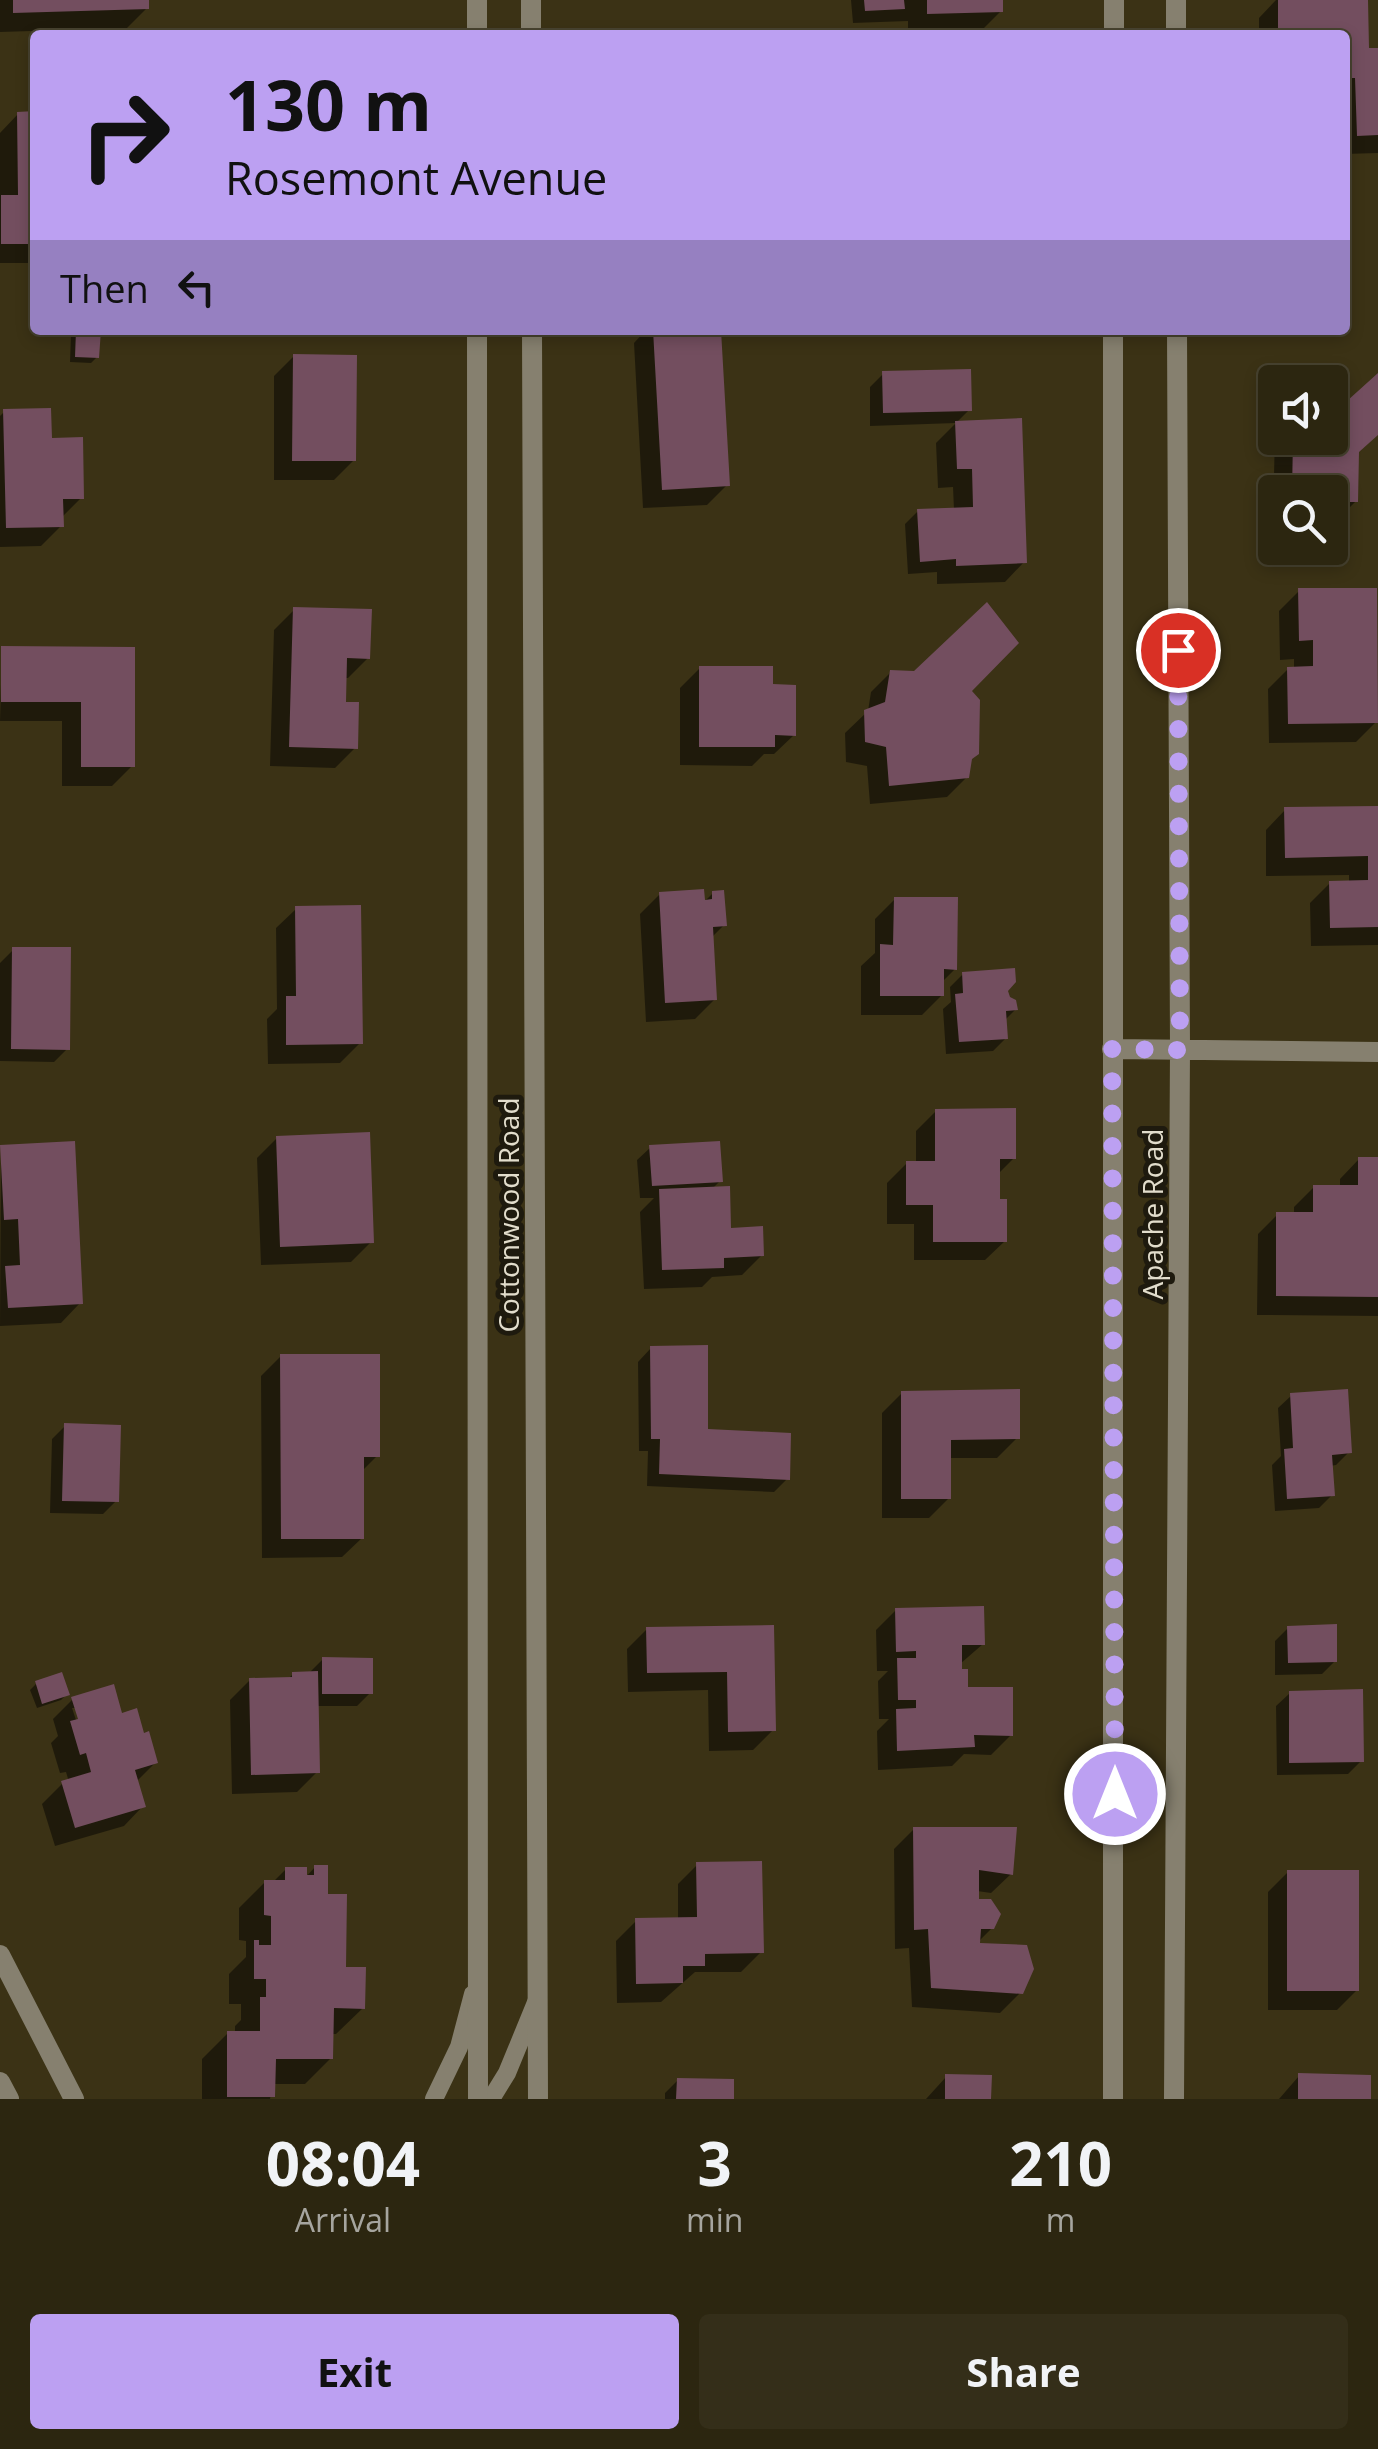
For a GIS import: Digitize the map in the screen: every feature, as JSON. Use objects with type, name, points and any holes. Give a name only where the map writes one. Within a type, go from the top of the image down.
[{"type":"street","points":[[477,0],[477,30]]},
{"type":"street","points":[[531,0],[531,30]]},
{"type":"street","points":[[1114,0],[1114,30]]},
{"type":"street","points":[[1176,0],[1176,30]]},
{"type":"street","name":"Cottonwood Road","points":[[477,335],[478,2099]]},
{"type":"street","name":"Cottonwood Road","points":[[532,335],[538,2099]]},
{"type":"street","name":"Apache Road","points":[[1113,335],[1113,2099]]},
{"type":"street","name":"Apache Road","points":[[1174,2099],[1180,1050],[1177,335]]},
{"type":"street","points":[[1112,1049],[1378,1052]]},
{"type":"street","points":[[0,1955],[74,2099]]},
{"type":"street","points":[[0,2082],[9,2099]]},
{"type":"lane","points":[[434,2099],[459,2047],[478,1974]]},
{"type":"lane","points":[[491,2099],[507,2074],[538,1997]]},
{"type":"building","points":[[13,0],[149,0],[149,9],[13,13]]},
{"type":"building","points":[[864,0],[904,0],[905,9],[865,11]]},
{"type":"building","points":[[927,0],[1003,0],[1003,12],[927,14]]},
{"type":"building","points":[[1278,0],[1368,0],[1369,48],[1378,48],[1378,135],[1357,136],[1355,78],[1350,78],[1350,30],[1278,30]]},
{"type":"building","points":[[30,111],[30,244],[1,244],[1,195],[18,195],[17,112]]},
{"type":"building","points":[[76,335],[101,335],[99,358],[75,357]]},
{"type":"building","points":[[653,335],[721,335],[730,486],[662,490]]},
{"type":"building","points":[[293,354],[357,355],[356,461],[292,461]]},
{"type":"building","points":[[971,369],[972,411],[883,413],[882,371]]},
{"type":"building","points":[[1378,373],[1378,435],[1359,452],[1358,502],[1348,502],[1348,475],[1292,475],[1293,455],[1348,455],[1348,400]]},
{"type":"building","points":[[51,408],[52,438],[83,437],[84,499],[63,499],[64,527],[6,528],[3,409]]},
{"type":"building","points":[[1022,418],[1027,563],[956,566],[956,559],[920,562],[917,509],[973,507],[972,469],[957,469],[955,421]]},
{"type":"building","points":[[1298,588],[1377,588],[1378,723],[1288,724],[1287,667],[1313,666],[1313,640],[1299,641]]},
{"type":"building","points":[[987,602],[1019,643],[972,691],[980,700],[979,754],[972,759],[969,778],[889,786],[886,747],[865,742],[864,710],[885,702],[890,670],[914,671]]},
{"type":"building","points":[[293,607],[372,609],[370,659],[347,658],[346,702],[359,702],[358,749],[289,747]]},
{"type":"building","points":[[1,646],[135,647],[135,767],[81,767],[81,702],[1,702]]},
{"type":"building","points":[[699,666],[773,666],[773,684],[796,685],[796,736],[775,735],[775,747],[699,747]]},
{"type":"building","points":[[1378,806],[1378,927],[1330,928],[1329,881],[1368,880],[1368,856],[1285,858],[1284,807]]},
{"type":"building","points":[[704,889],[705,900],[712,899],[712,891],[724,890],[727,926],[713,927],[717,1000],[665,1003],[659,892]]},
{"type":"building","points":[[894,897],[958,897],[957,970],[944,969],[944,996],[880,996],[880,944],[893,945]]},
{"type":"building","points":[[361,905],[363,1044],[286,1045],[286,996],[296,996],[295,906]]},
{"type":"building","points":[[12,947],[71,947],[70,1050],[11,1049]]},
{"type":"building","points":[[1015,968],[1016,982],[1008,991],[1018,1010],[1006,1011],[1008,1039],[959,1042],[955,994],[963,993],[962,972]]},
{"type":"building","points":[[1016,1108],[1016,1159],[1000,1159],[1000,1199],[1007,1199],[1007,1242],[933,1242],[933,1205],[906,1205],[906,1161],[935,1161],[935,1109]]},
{"type":"building","points":[[370,1132],[374,1243],[280,1247],[276,1136]]},
{"type":"building","points":[[75,1141],[83,1304],[8,1308],[5,1266],[20,1265],[18,1219],[4,1220],[0,1145]]},
{"type":"building","points":[[720,1141],[723,1182],[652,1186],[649,1145]]},
{"type":"building","points":[[1358,1157],[1378,1157],[1378,1297],[1276,1296],[1276,1212],[1313,1212],[1313,1185],[1358,1185]]},
{"type":"building","points":[[730,1186],[731,1228],[763,1226],[764,1256],[724,1258],[724,1268],[662,1270],[659,1189]]},
{"type":"building","points":[[708,1345],[708,1429],[791,1433],[790,1480],[659,1474],[660,1439],[651,1439],[650,1346]]},
{"type":"building","points":[[280,1354],[380,1354],[380,1457],[364,1457],[364,1539],[281,1539]]},
{"type":"building","points":[[1020,1389],[1020,1439],[951,1440],[951,1499],[901,1499],[901,1391]]},
{"type":"building","points":[[1348,1389],[1352,1453],[1332,1455],[1335,1496],[1287,1499],[1284,1449],[1293,1448],[1290,1393]]},
{"type":"building","points":[[64,1423],[121,1425],[119,1502],[62,1501]]},
{"type":"building","points":[[984,1606],[985,1645],[962,1645],[962,1669],[968,1669],[968,1687],[1013,1687],[1013,1736],[974,1735],[975,1747],[897,1751],[896,1709],[916,1708],[916,1700],[898,1700],[897,1658],[916,1658],[916,1651],[896,1652],[895,1608]]},
{"type":"building","points":[[1337,1624],[1337,1662],[1288,1663],[1287,1626]]},
{"type":"building","points":[[774,1625],[776,1731],[728,1732],[727,1672],[647,1673],[646,1627]]},
{"type":"building","points":[[322,1657],[373,1658],[373,1694],[322,1694]]},
{"type":"building","points":[[318,1671],[320,1773],[251,1775],[249,1678],[292,1677],[292,1672]]},
{"type":"building","points":[[62,1672],[70,1695],[42,1704],[35,1681]]},
{"type":"building","points":[[114,1684],[122,1713],[137,1708],[144,1733],[149,1731],[158,1763],[135,1770],[146,1807],[75,1828],[61,1781],[91,1772],[86,1753],[80,1755],[70,1721],[78,1719],[71,1697]]},
{"type":"building","points":[[1363,1689],[1364,1762],[1289,1763],[1289,1691]]},
{"type":"building","points":[[913,1827],[1017,1827],[1013,1875],[979,1870],[979,1899],[991,1899],[1001,1914],[994,1929],[981,1929],[980,1943],[1027,1945],[1034,1969],[1023,1994],[931,1988],[928,1929],[914,1930]]},
{"type":"building","points":[[762,1861],[764,1953],[705,1954],[705,1966],[683,1966],[683,1983],[636,1984],[635,1918],[697,1917],[696,1862]]},
{"type":"building","points":[[314,1865],[328,1865],[328,1894],[347,1894],[346,1967],[366,1967],[365,2009],[334,2008],[333,2059],[276,2059],[275,2097],[227,2097],[227,2031],[260,2031],[260,1997],[266,1997],[266,1979],[254,1979],[254,1940],[259,1940],[259,1945],[271,1945],[271,1916],[264,1915],[264,1880],[285,1880],[285,1867],[307,1867],[307,1875],[314,1875]]},
{"type":"building","points":[[1287,1870],[1359,1870],[1359,1991],[1287,1991]]},
{"type":"building","points":[[1298,2073],[1371,2075],[1371,2099],[1298,2099]]},
{"type":"building","points":[[945,2074],[992,2075],[991,2099],[945,2099]]},
{"type":"building","points":[[677,2078],[734,2079],[734,2099],[676,2099]]},
{"type":"route","points":[[1115,1794],[1112,1049],[1180,1050],[1178,650]]}]
